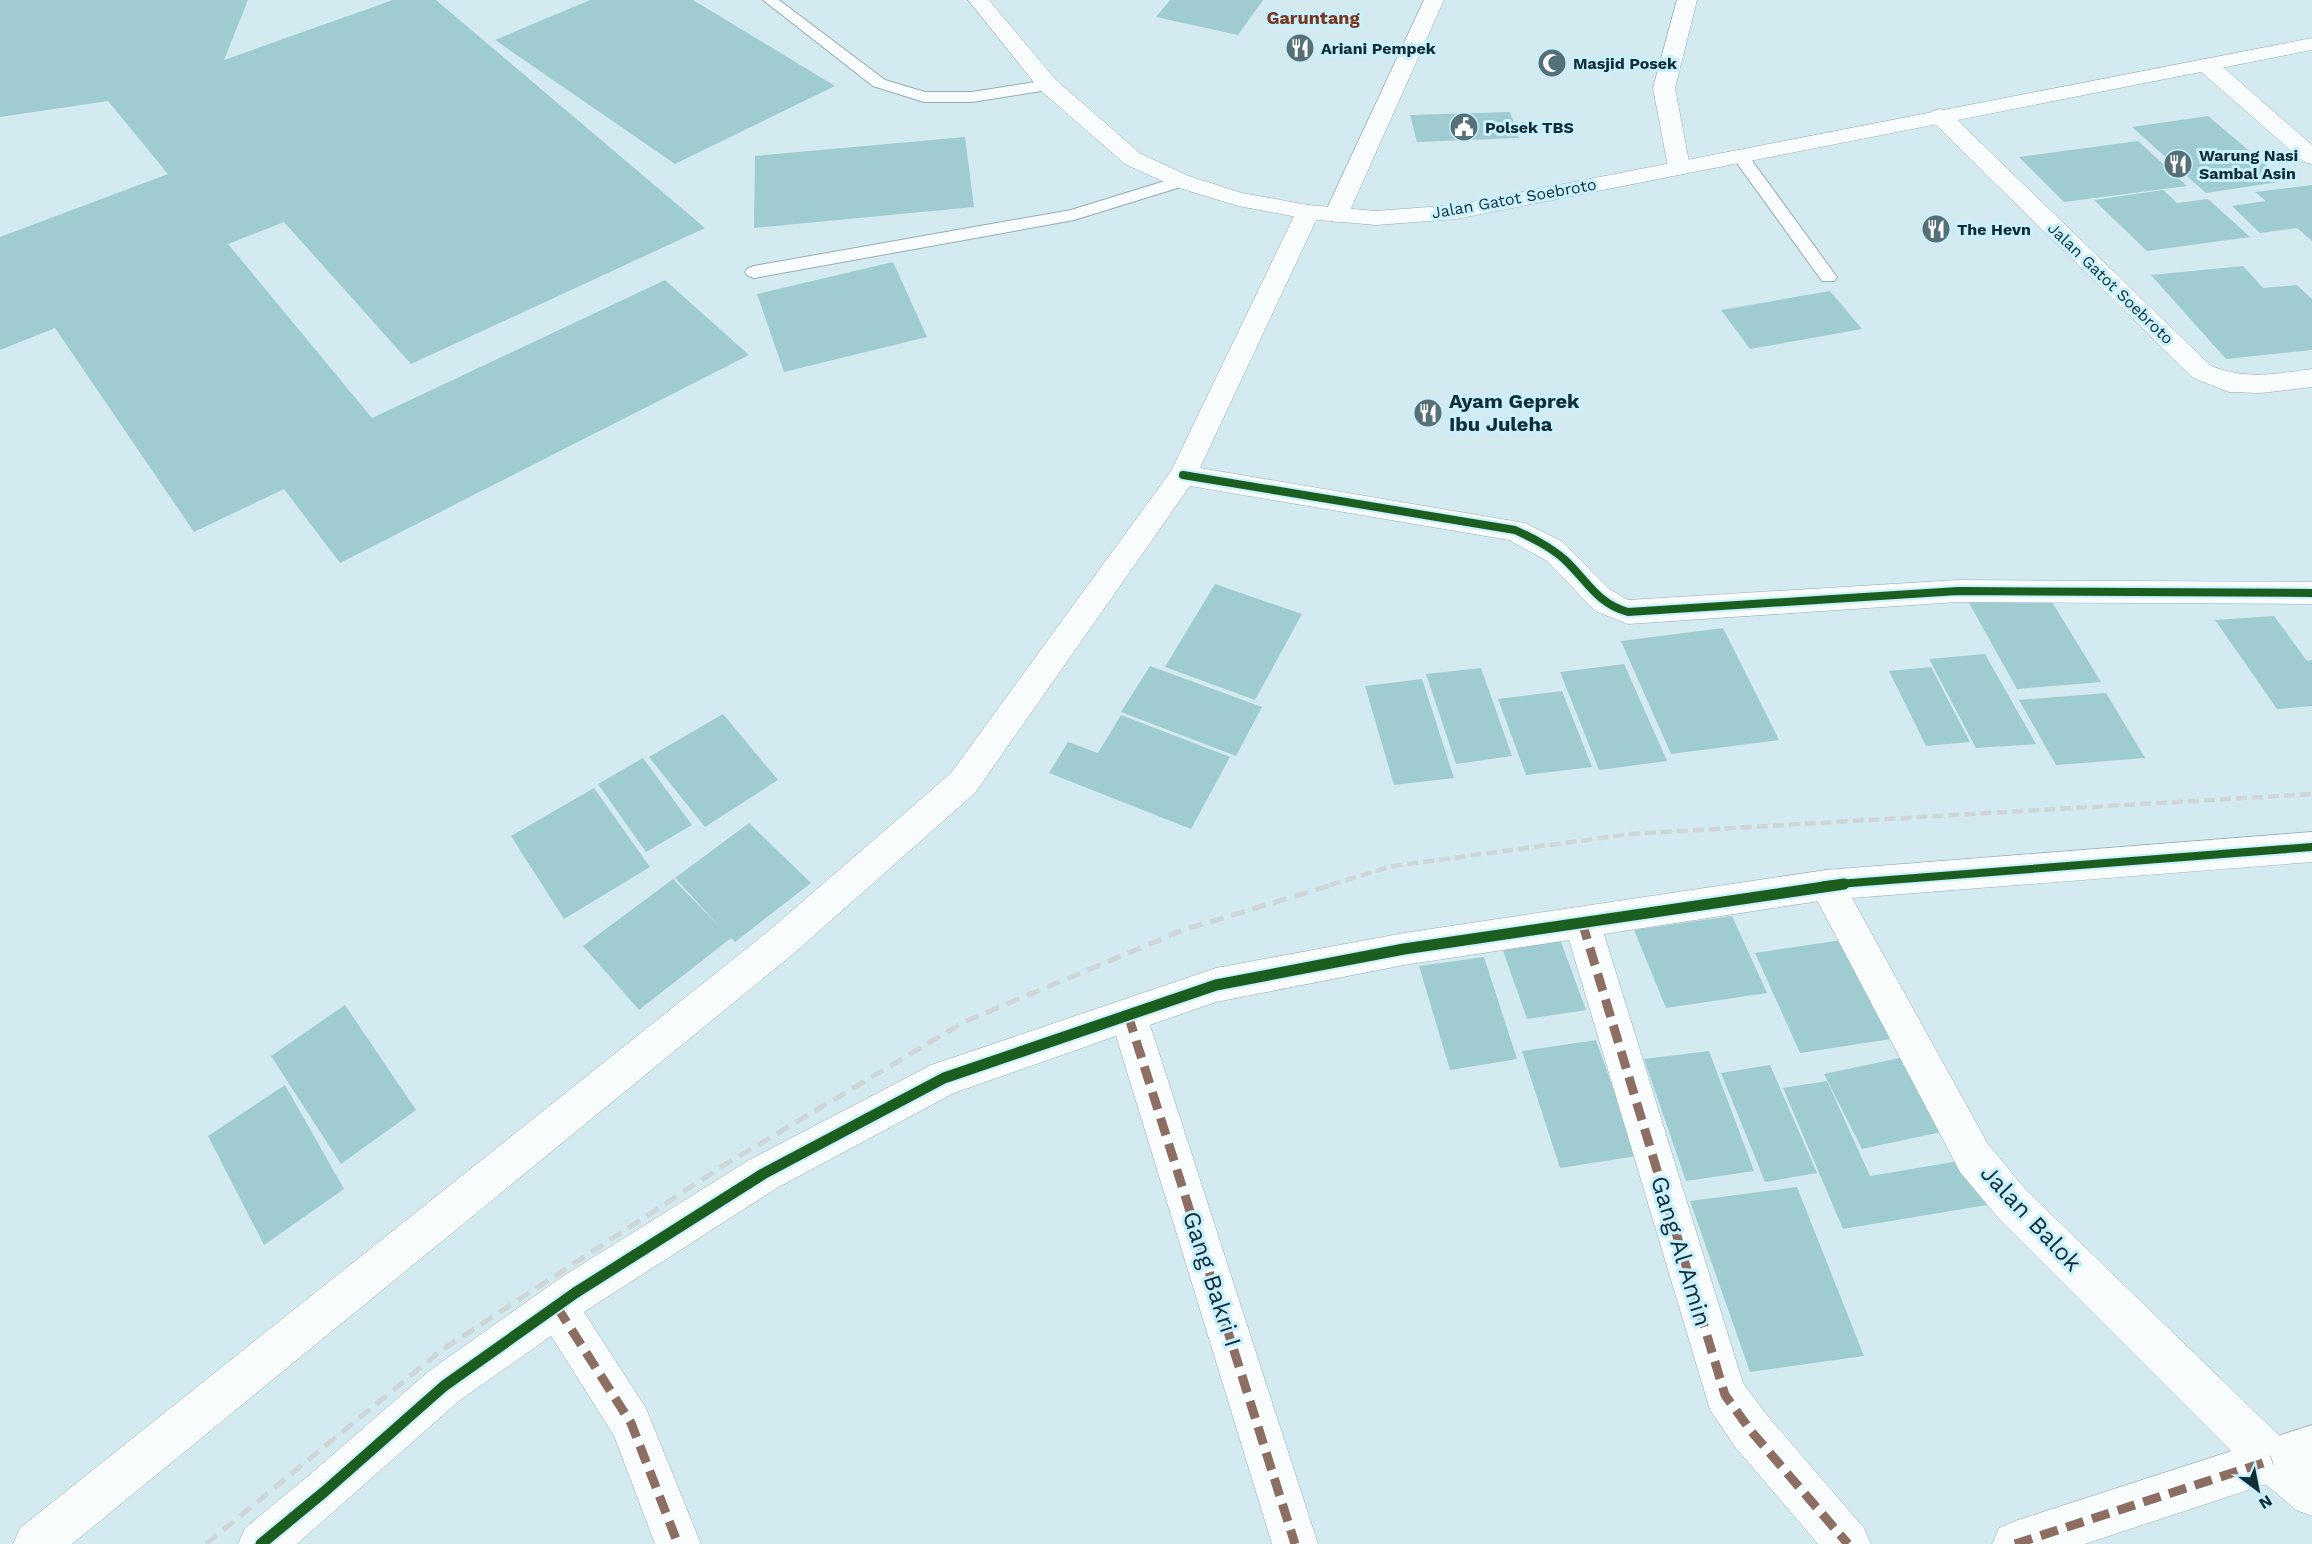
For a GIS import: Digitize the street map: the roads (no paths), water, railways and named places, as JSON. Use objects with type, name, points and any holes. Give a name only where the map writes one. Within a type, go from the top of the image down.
[{"type":"street","name":"Jalan Gatot Soebroto","points":[[978,0],[1048,85],[1133,159],[1181,181],[1238,199],[1322,213],[1376,218],[1456,212],[2312,44]]},
{"type":"street","points":[[36,1544],[779,944],[963,783],[1183,475],[1434,0]]},
{"type":"street","points":[[1679,167],[1664,88],[1687,0]]},
{"type":"street","points":[[2207,65],[2312,157]]},
{"type":"street","name":"Jalan Gatot Soebroto","points":[[1940,116],[2202,372],[2229,383],[2261,384],[2312,378]]},
{"type":"street","points":[[1183,475],[1515,530],[1557,552],[1600,599],[1616,610],[1628,612],[1958,591],[2312,593]]},
{"type":"street","points":[[261,1544],[324,1492],[444,1386],[575,1293],[763,1174],[944,1078],[1216,985],[1404,949],[1826,885],[2312,847]]},
{"type":"street","name":"Jalan Balok","points":[[1826,885],[1974,1158],[2013,1204],[2292,1453],[2312,1494]]},
{"type":"street","name":"Gang Al Amin","points":[[1582,922],[1725,1395],[1750,1431],[1848,1544]]},
{"type":"street","name":"Gang Bakri I","points":[[1128,1015],[1295,1544]]},
{"type":"street","points":[[557,1307],[631,1423],[678,1544]]},
{"type":"street","points":[[2014,1544],[2292,1453]]},
{"type":"lane","points":[[770,0],[879,83],[924,97],[972,97],[1048,85]]},
{"type":"lane","points":[[1739,155],[1828,277]]},
{"type":"lane","points":[[754,272],[1074,215],[1181,181]]},
{"type":"railway","points":[[1330,885],[1393,866],[1631,834],[2312,794]]},
{"type":"railway","points":[[206,1544],[442,1350],[726,1164],[964,1022],[1183,930],[1335,884]]},
{"type":"place","name":"Ariani Pempek","points":[[1300,48]]},
{"type":"place","name":"Masjid Posek","points":[[1552,63]]},
{"type":"place","name":"Polsek TBS","points":[[1464,127]]},
{"type":"place","name":"Warung Nasi Sambal Asin","points":[[2178,164]]},
{"type":"place","name":"The Hevn","points":[[1936,229]]},
{"type":"place","name":"Ayam Geprek Ibu Juleha","points":[[1428,413]]},
{"type":"district","name":"Garuntang","points":[[1313,18]]}]
